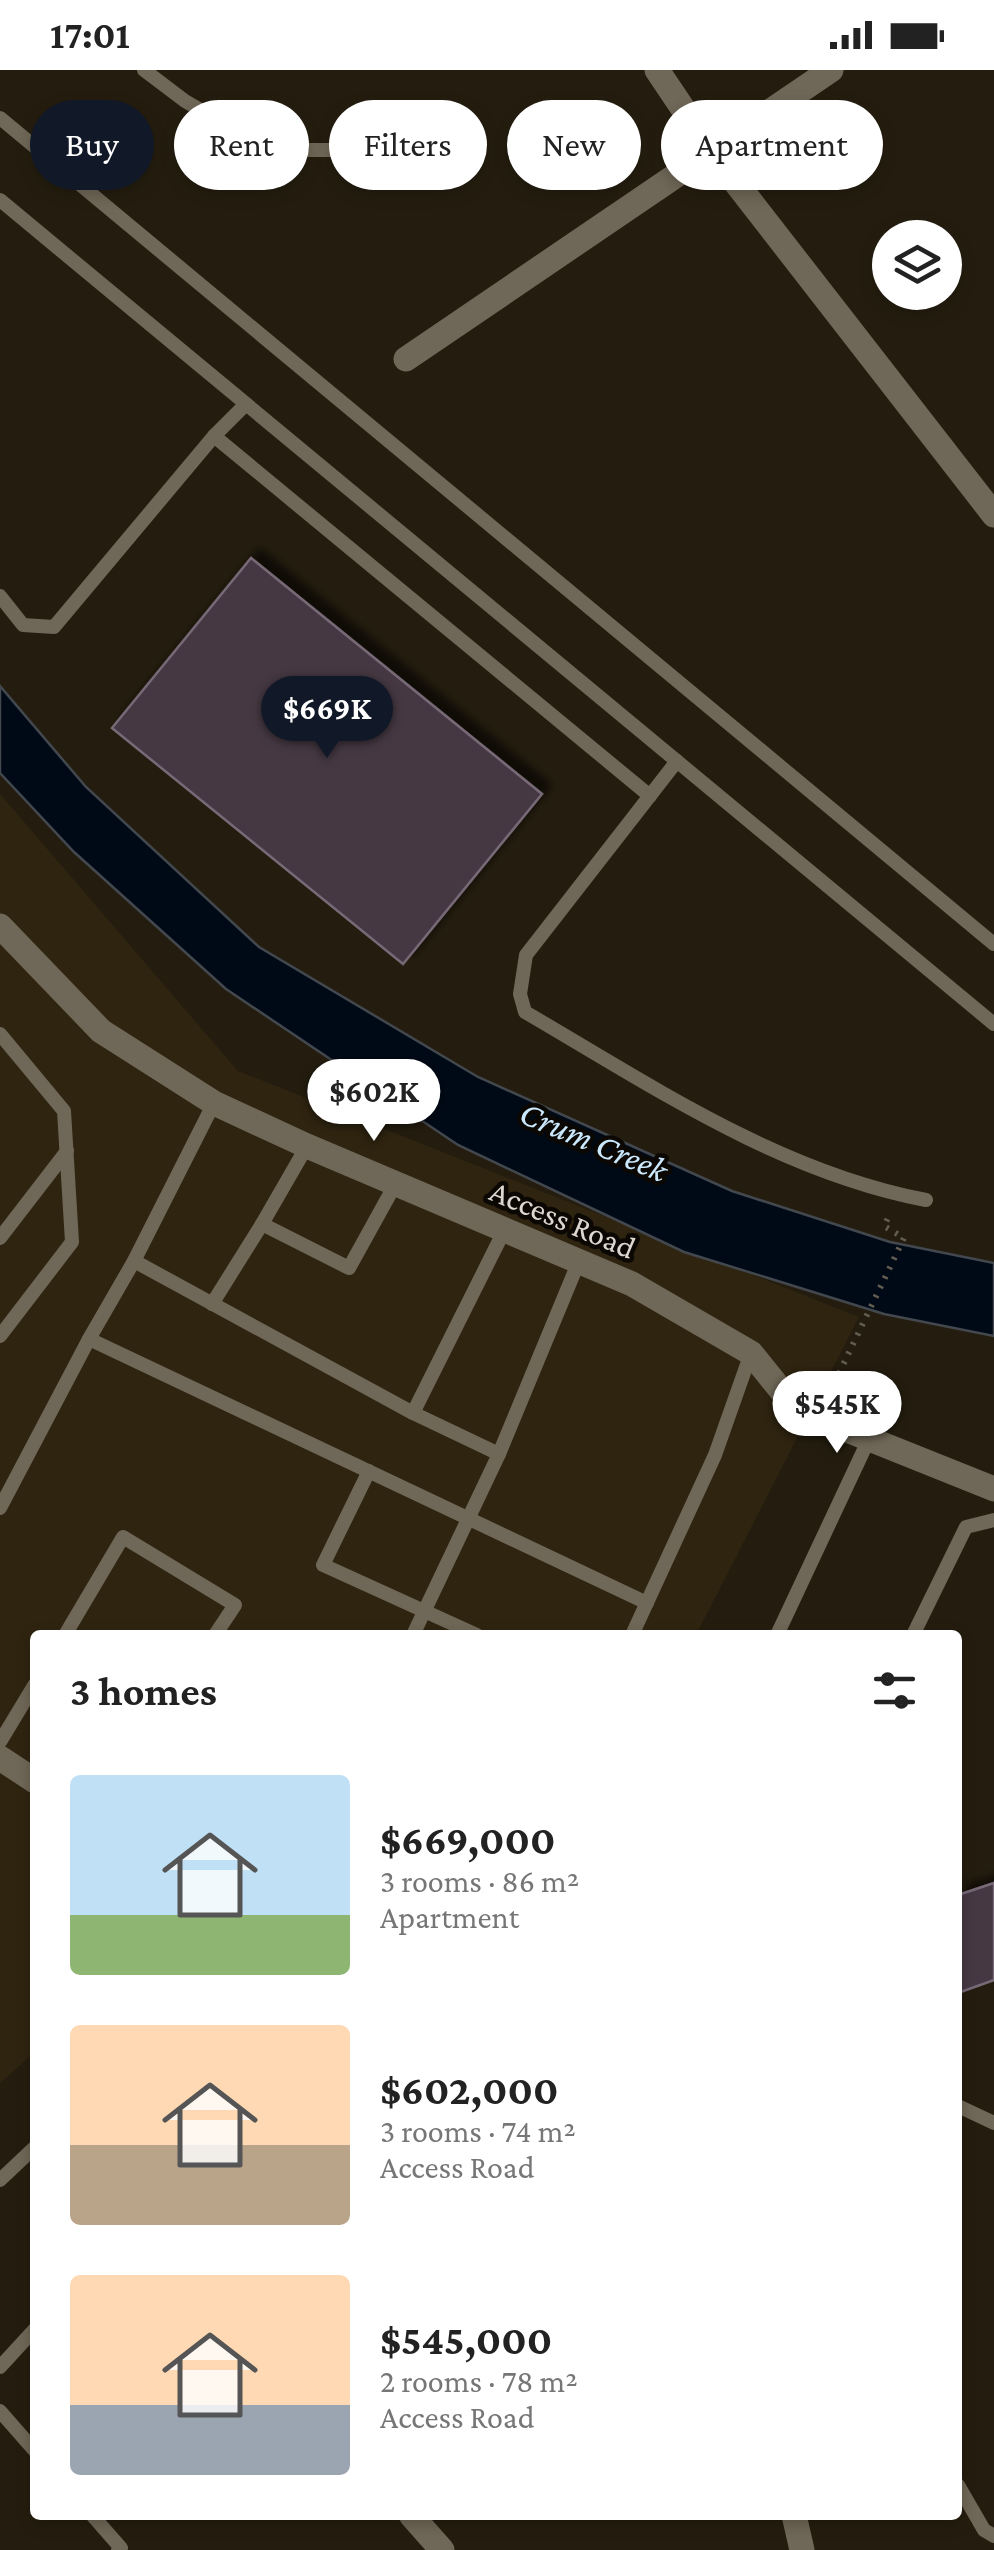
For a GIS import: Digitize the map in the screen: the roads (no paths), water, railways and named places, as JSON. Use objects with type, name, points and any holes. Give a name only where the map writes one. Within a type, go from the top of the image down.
[{"type":"street","points":[[657,70],[677,100]]},
{"type":"street","points":[[787,100],[831,70]]},
{"type":"street","points":[[406,360],[661,187]]},
{"type":"street","points":[[742,190],[994,515]]},
{"type":"street","name":"Access Road","points":[[0,926],[100,1031],[214,1103],[632,1284],[750,1353],[797,1410],[994,1489]]},
{"type":"street","points":[[0,1758],[30,1778]]},
{"type":"street","points":[[415,2520],[442,2550]]},
{"type":"street","points":[[795,2520],[802,2550]]},
{"type":"lane","points":[[144,70],[185,101],[269,150],[329,150]]},
{"type":"lane","points":[[0,118],[994,944]]},
{"type":"lane","points":[[0,200],[994,1024]]},
{"type":"lane","points":[[0,596],[23,625],[54,627],[214,436],[246,404]]},
{"type":"lane","points":[[214,436],[650,796]]},
{"type":"lane","points":[[677,761],[526,956],[520,994],[525,1012],[722,1126],[828,1173],[884,1192],[926,1200]]},
{"type":"lane","points":[[0,1034],[64,1111],[72,1242],[0,1336]]},
{"type":"lane","points":[[0,1508],[89,1338],[134,1262],[214,1103]]},
{"type":"lane","points":[[212,1304],[307,1146]]},
{"type":"lane","points":[[0,1238],[67,1151]]},
{"type":"lane","points":[[262,1224],[349,1268],[396,1183]]},
{"type":"lane","points":[[414,1413],[505,1230]]},
{"type":"lane","points":[[416,1630],[500,1454],[579,1261]]},
{"type":"lane","points":[[134,1262],[414,1413],[500,1454]]},
{"type":"lane","points":[[89,1338],[647,1603]]},
{"type":"lane","points":[[634,1630],[715,1454],[750,1353]]},
{"type":"lane","points":[[779,1630],[869,1438]]},
{"type":"lane","points":[[369,1471],[323,1565],[466,1630]]},
{"type":"lane","points":[[915,1630],[966,1528],[994,1520]]},
{"type":"lane","points":[[67,1630],[124,1537],[235,1604],[218,1630]]},
{"type":"lane","points":[[0,1742],[30,1692]]},
{"type":"lane","points":[[962,2108],[994,2124]]},
{"type":"lane","points":[[0,2180],[30,2152]]},
{"type":"lane","points":[[0,2368],[30,2335]]},
{"type":"lane","points":[[0,2411],[30,2445]]},
{"type":"lane","points":[[962,2492],[984,2530],[994,2536]]},
{"type":"lane","points":[[96,2520],[118,2550]]},
{"type":"water","name":"Crum Creek","points":[[0,686],[86,787],[259,947],[478,1077],[732,1191],[890,1242],[994,1263],[994,1336],[884,1314],[684,1252],[458,1145],[226,989],[74,852],[0,773]]}]
